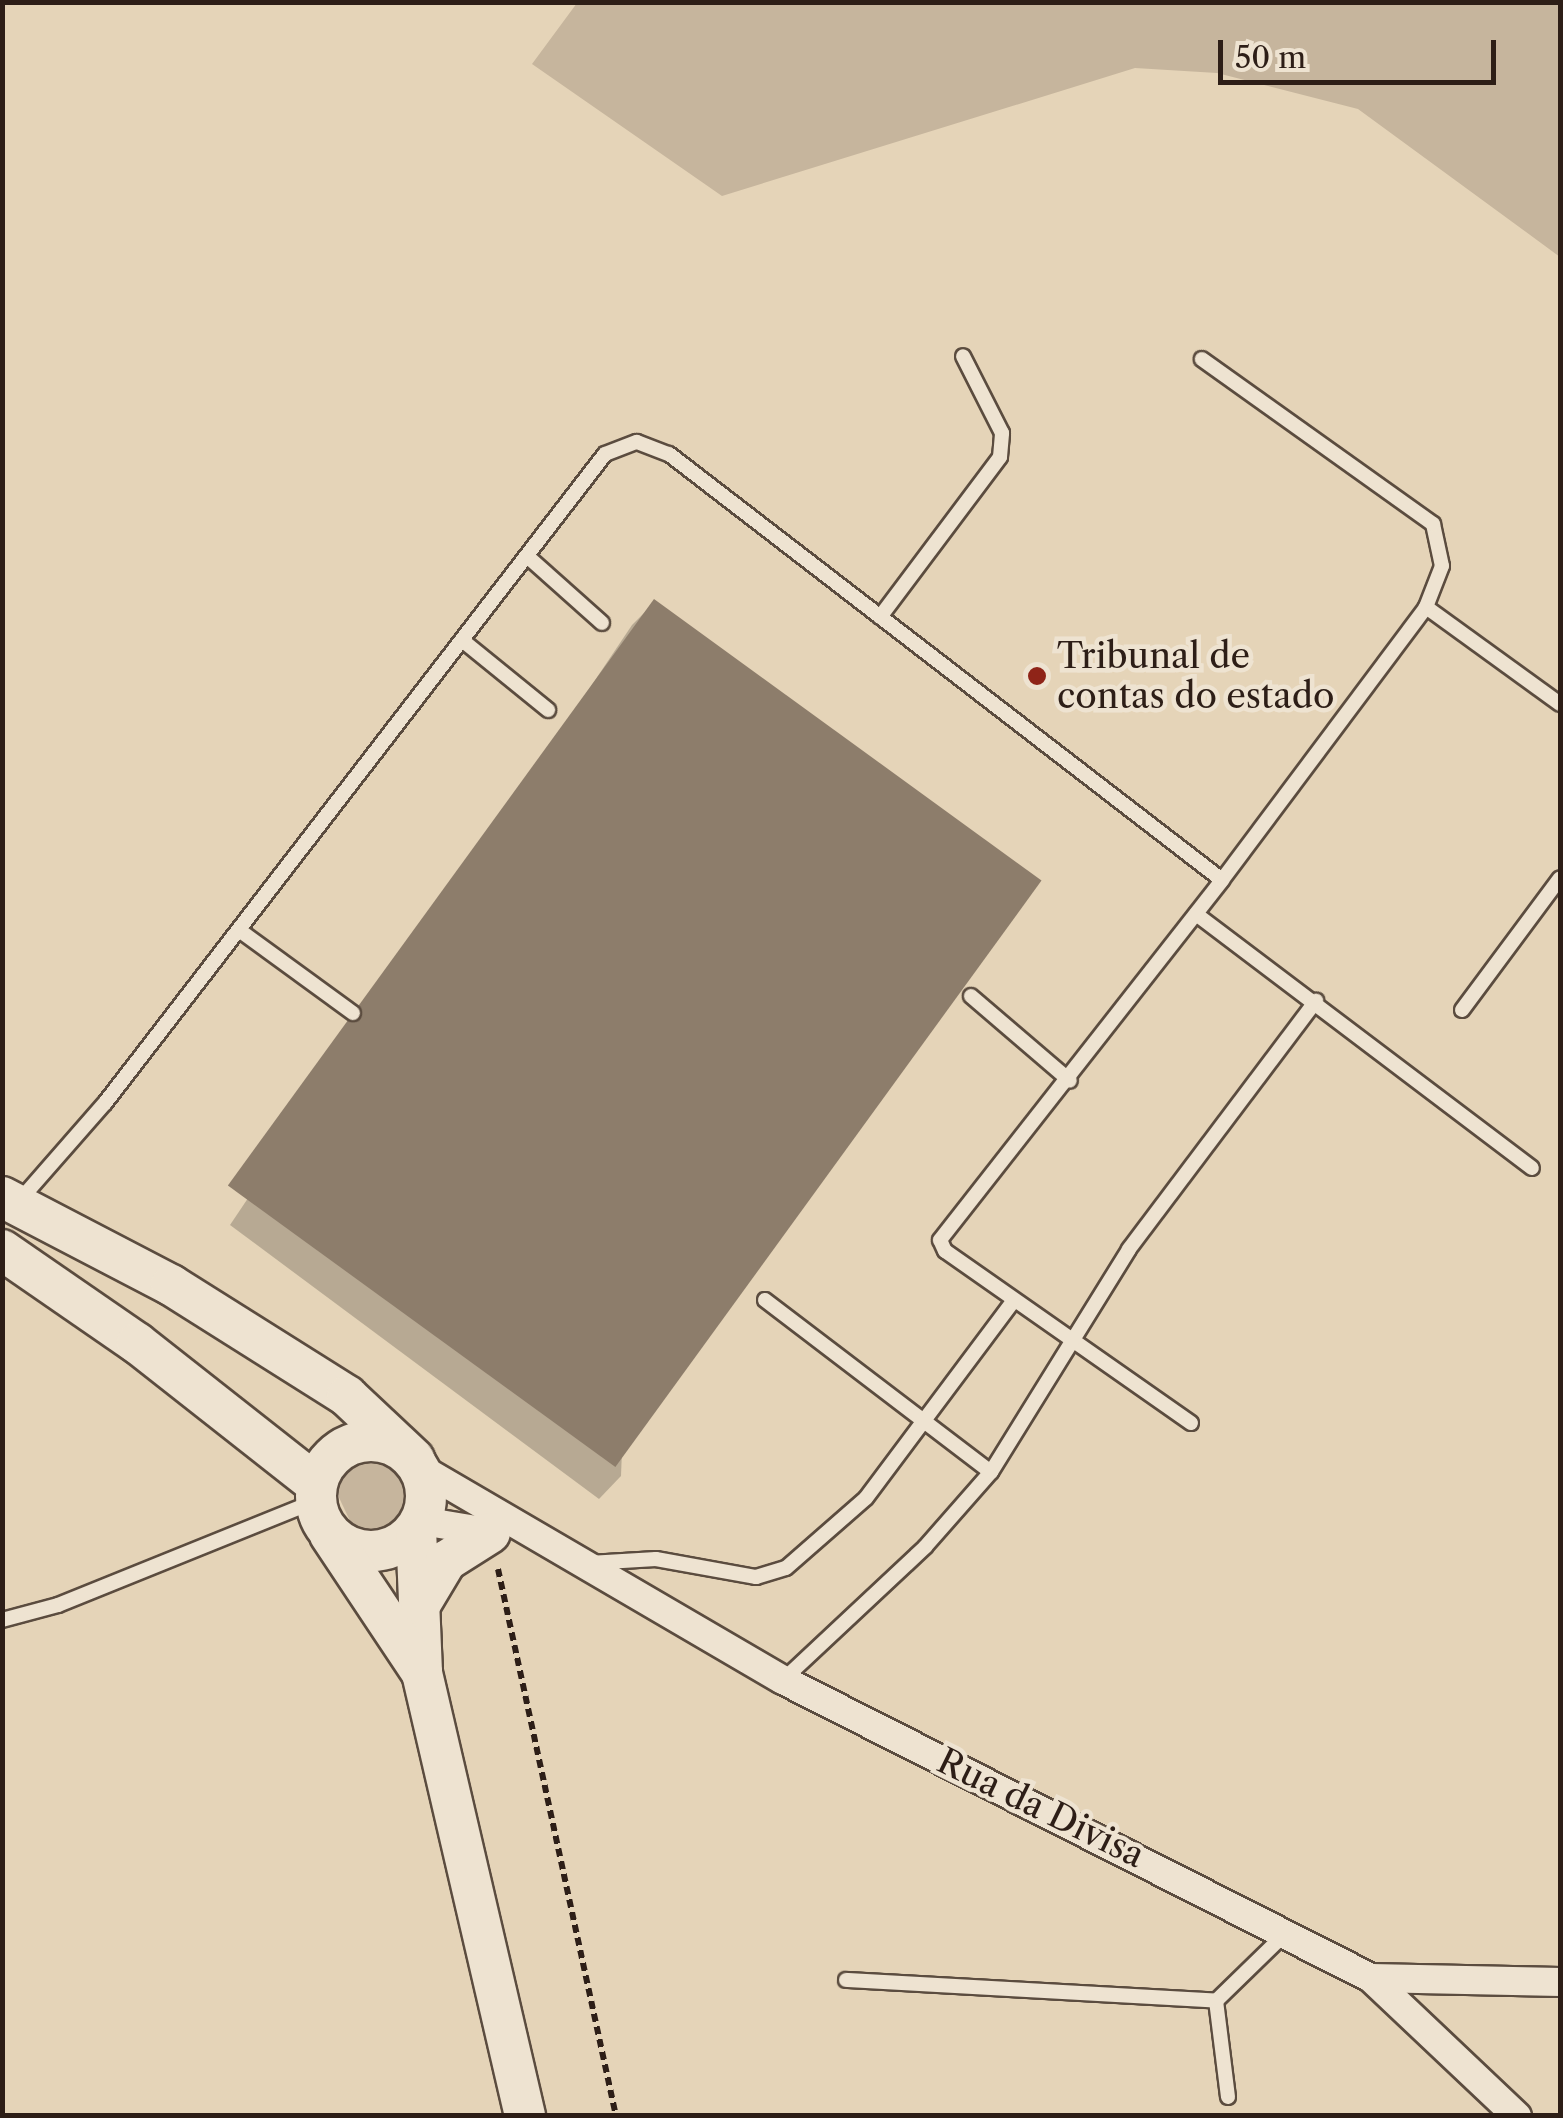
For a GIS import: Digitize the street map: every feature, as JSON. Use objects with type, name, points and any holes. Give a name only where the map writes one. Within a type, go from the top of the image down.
[{"type":"main road","points":[[9,1200],[171,1285],[347,1396],[417,1464],[426,1486],[419,1525],[422,1673],[526,2116]]},
{"type":"main road","points":[[2,1250],[137,1343],[372,1551],[390,1548],[419,1525]]},
{"type":"main road","points":[[417,1464],[400,1448],[366,1440],[334,1454],[320,1505],[422,1673]]},
{"type":"main road","points":[[420,1604],[446,1561],[490,1532]]},
{"type":"street","name":"Rua da Divisa","points":[[417,1464],[783,1680],[1371,1978],[1516,2116]]},
{"type":"street","name":"Rua da Divisa","points":[[419,1525],[538,1537]]},
{"type":"street","points":[[1371,1978],[1560,1982]]},
{"type":"lane","points":[[880,617],[1000,457],[1002,433],[964,356]]},
{"type":"lane","points":[[1191,1423],[1072,1336],[945,1251],[940,1240],[1070,1081],[1426,607],[1442,566],[1433,524],[1202,359]]},
{"type":"lane","points":[[9,1200],[105,1104],[605,454],[637,442],[669,454],[1222,880]]},
{"type":"lane","points":[[528,557],[602,623]]},
{"type":"lane","points":[[1426,607],[1560,704]]},
{"type":"lane","points":[[462,640],[548,710]]},
{"type":"lane","points":[[1462,1010],[1560,878]]},
{"type":"lane","points":[[1196,914],[1532,1168]]},
{"type":"lane","points":[[239,930],[353,1013]]},
{"type":"lane","points":[[971,996],[1070,1081]]},
{"type":"lane","points":[[783,1680],[926,1547],[991,1472],[1072,1336],[1316,1002]]},
{"type":"lane","points":[[765,1300],[991,1472]]},
{"type":"lane","points":[[587,1563],[656,1559],[756,1577],[786,1568],[866,1498],[1014,1300]]},
{"type":"lane","points":[[2,1620],[58,1605],[320,1505]]},
{"type":"lane","points":[[846,1980],[1216,2001],[1286,1934]]},
{"type":"lane","points":[[1216,2001],[1228,2097]]},
{"type":"path","points":[[490,1532],[616,2116]]},
{"type":"shaded area","points":[[577,3],[1560,3],[1560,257],[1358,109],[1217,73],[1135,68],[722,196],[532,64]]},
{"type":"shaded area","points":[[375,1458],[393,1463],[408,1490],[397,1531],[378,1541],[351,1523],[335,1489],[343,1467]]},
{"type":"building","points":[[654,599],[1042,881],[615,1467],[228,1186]]},
{"type":"place","name":"Tribunal de contas do estado","points":[[1037,676]]}]
